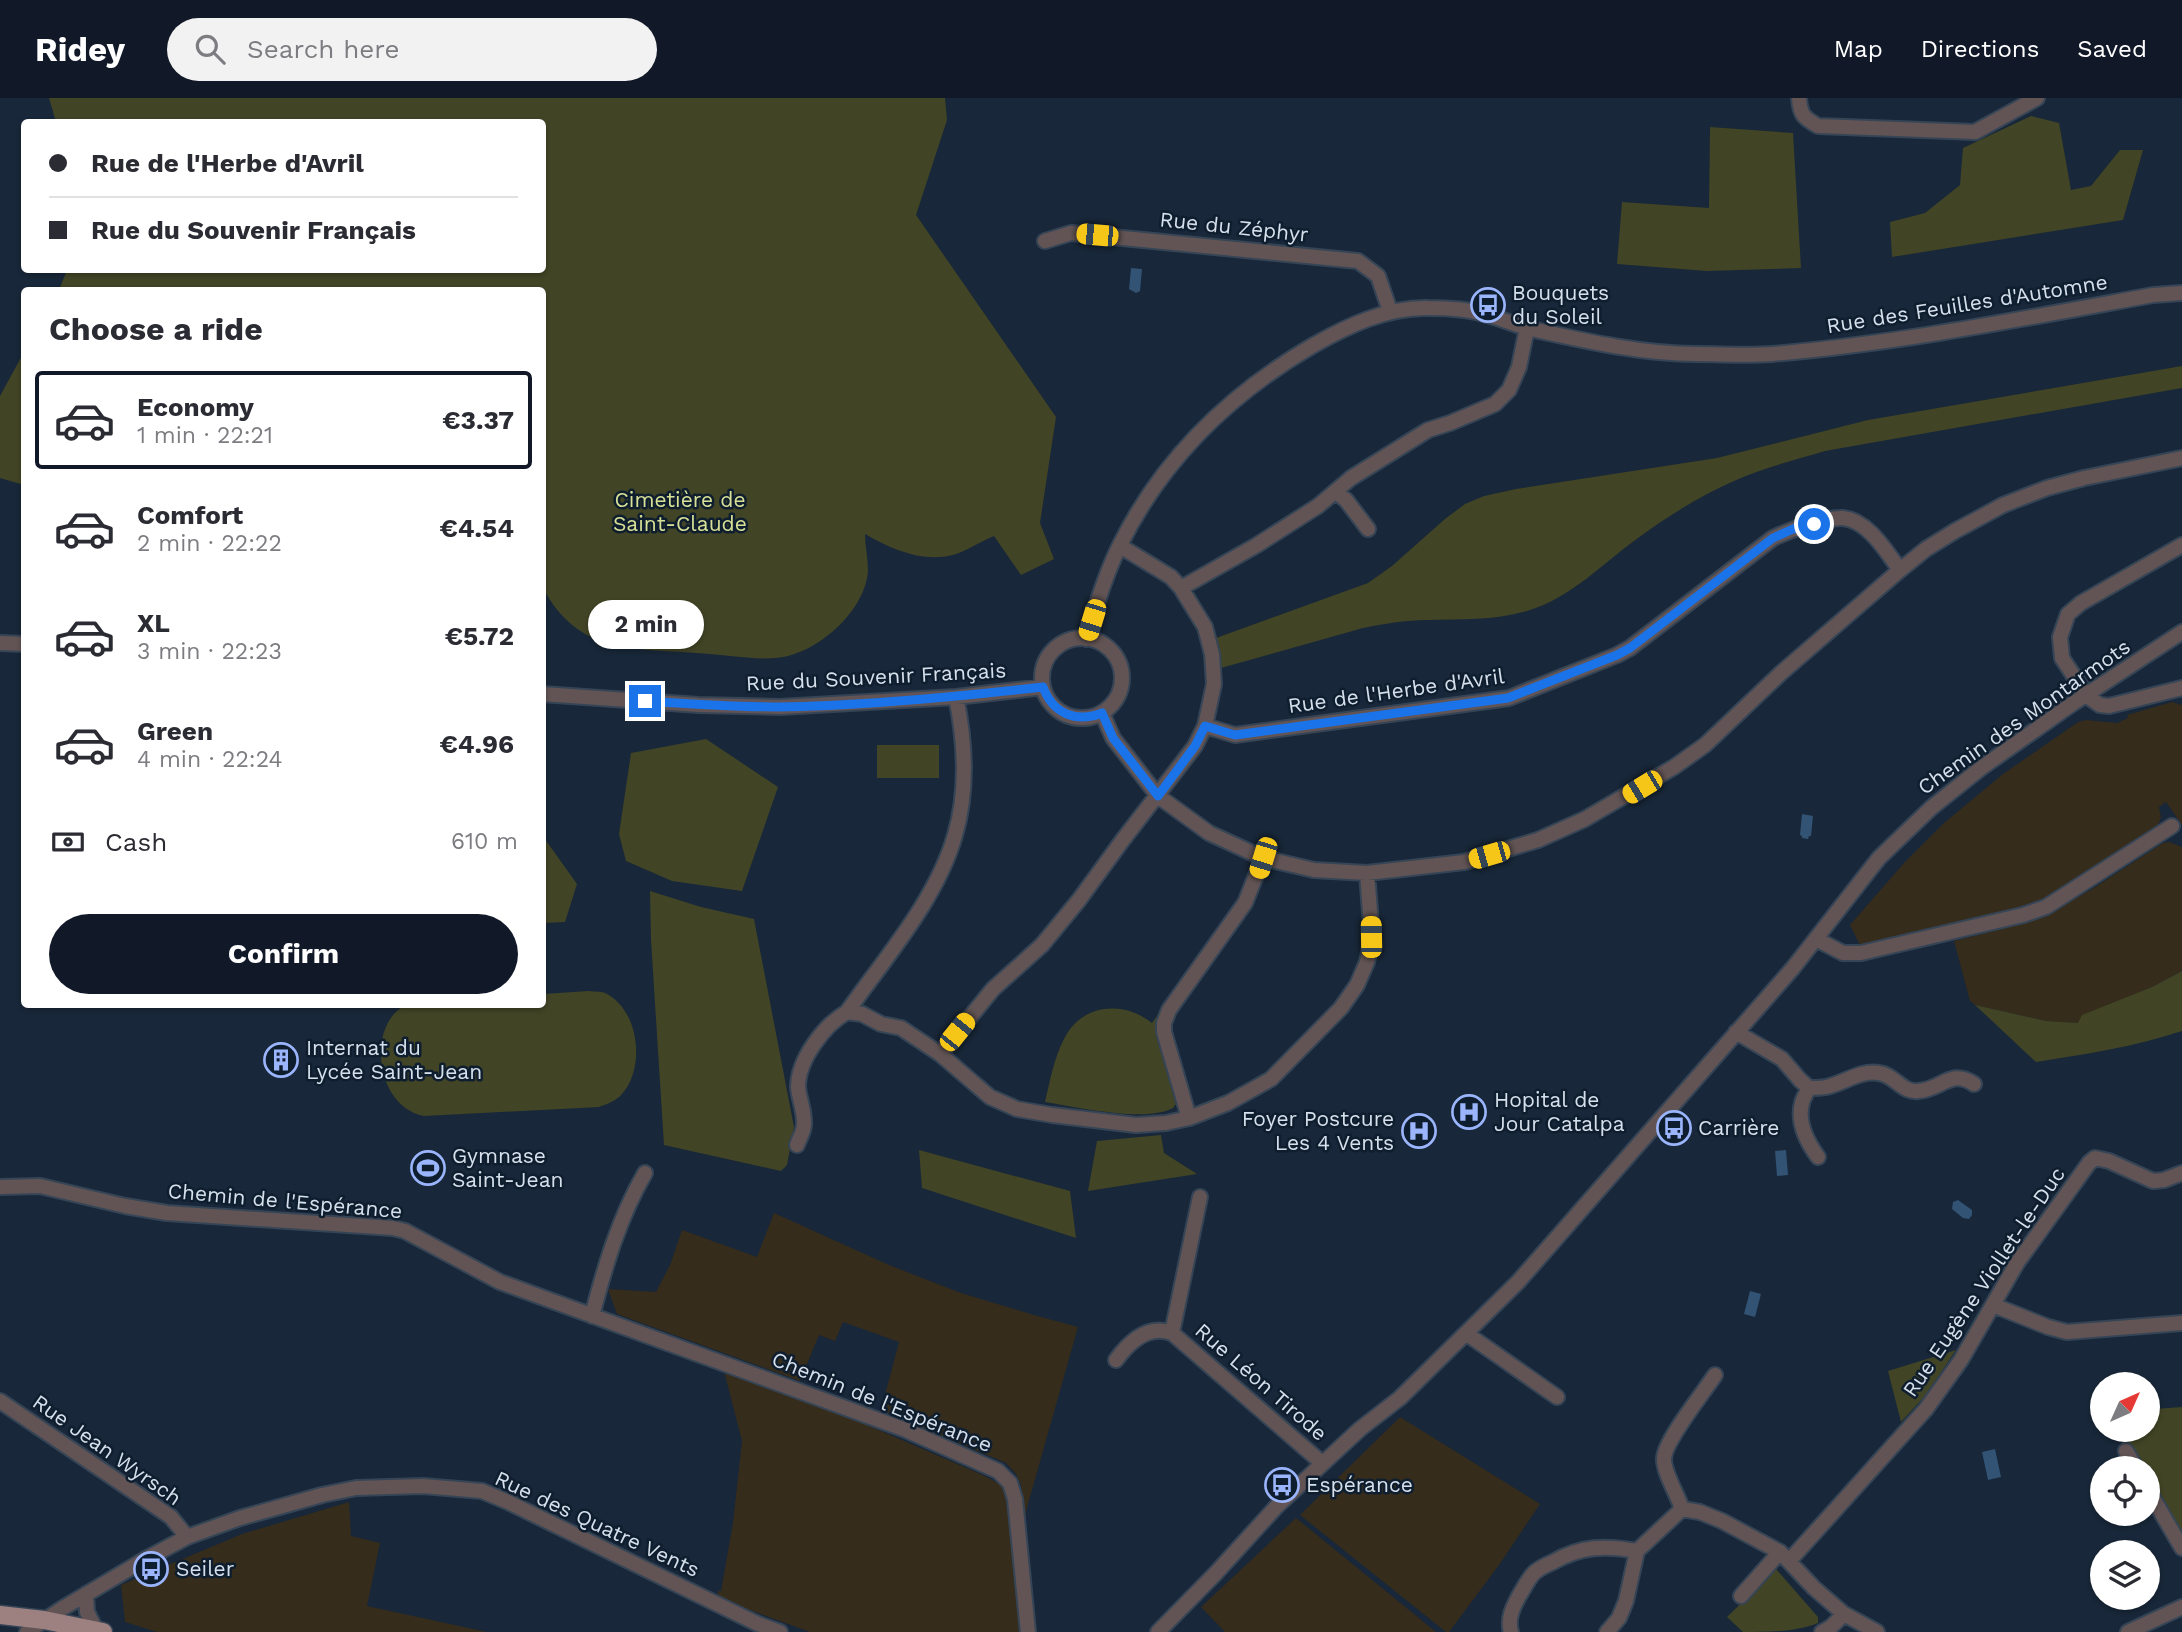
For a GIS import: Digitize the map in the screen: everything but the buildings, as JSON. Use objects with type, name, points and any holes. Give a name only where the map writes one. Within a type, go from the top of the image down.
[{"type":"main road","points":[[0,1615],[99,1631]]},
{"type":"street","points":[[1799,98],[1805,118],[1818,126],[1975,132],[2037,98]]},
{"type":"street","name":"Rue du Zéphyr","points":[[1045,241],[1071,233],[1358,261],[1378,276],[1390,311]]},
{"type":"street","name":"Rue des Feuilles d'Automne","points":[[1086,639],[1103,584],[1120,545],[1163,475],[1202,430],[1236,397],[1292,358],[1335,332],[1390,311],[1427,307],[1480,312],[1527,328],[1606,345],[1683,354],[1769,354],[1908,339],[2153,295],[2182,293]]},
{"type":"street","points":[[1181,587],[1257,545],[1318,506],[1351,478],[1428,430],[1495,404],[1509,390],[1519,367],[1527,328]]},
{"type":"street","points":[[1102,713],[1113,738],[1158,796],[1209,833],[1263,858],[1314,870],[1367,873],[1464,862],[1538,840],[1585,819],[1624,798],[1705,745],[1781,673],[1900,570],[1955,531],[2014,501],[2047,488],[2182,458]]},
{"type":"street","points":[[1336,492],[1346,500],[1368,529]]},
{"type":"street","name":"Rue de l'Herbe d'Avril","points":[[1205,726],[1235,735],[1508,698],[1624,651],[1773,538],[1793,529],[1835,519],[1853,520],[1872,534],[1900,570]]},
{"type":"street","points":[[940,1054],[993,989],[1042,945],[1158,796],[1195,746],[1205,726],[1214,684],[1212,654],[1205,627],[1181,587],[1171,577],[1120,545]]},
{"type":"street","points":[[2182,545],[2081,603],[2068,614],[2060,637],[2062,658],[2087,696],[2100,705],[2109,706],[2182,688]]},
{"type":"street","name":"Chemin des Montarmots","points":[[1158,1632],[1322,1463],[1360,1429],[1401,1398],[1518,1282],[1816,939],[1878,858],[1931,808],[1986,765],[2182,632]]},
{"type":"street","points":[[1074,639],[1086,639],[1099,642],[1110,650],[1118,661],[1122,685],[1118,696],[1102,713],[1091,718],[1078,718],[1066,715],[1048,699],[1042,674],[1052,652],[1062,644],[1074,639]]},
{"type":"street","points":[[0,643],[21,644]]},
{"type":"street","name":"Rue du Souvenir Français","points":[[546,694],[741,706],[814,705],[956,697],[1043,687]]},
{"type":"street","points":[[797,1145],[804,1126],[798,1085],[807,1055],[826,1028],[847,1012],[929,895],[955,837],[962,797],[963,748],[956,697]]},
{"type":"street","points":[[1816,939],[1843,954],[1861,953],[2023,915],[2046,907],[2172,827]]},
{"type":"street","points":[[1189,1118],[1164,1032],[1164,1023],[1169,1010],[1245,903],[1263,858]]},
{"type":"street","points":[[847,1012],[862,1014],[881,1024],[901,1028],[940,1054],[990,1097],[1017,1109],[1136,1125],[1189,1118],[1228,1103],[1270,1079],[1341,1008],[1357,985],[1367,962],[1371,937],[1367,873]]},
{"type":"street","points":[[1736,1032],[1782,1059],[1809,1088]]},
{"type":"street","points":[[1809,1088],[1826,1087],[1861,1073],[1879,1073],[1893,1077],[1908,1090],[1918,1091],[1941,1084],[1950,1078],[1962,1077],[1974,1084]]},
{"type":"street","points":[[1809,1088],[1801,1104],[1803,1128],[1808,1143],[1818,1157]]},
{"type":"street","name":"Rue Eugène Viollet-le-Duc","points":[[1741,1595],[1785,1556],[1926,1409],[1961,1360],[2017,1263],[2089,1163],[2095,1158],[2109,1161],[2153,1181],[2182,1173]]},
{"type":"street","points":[[592,1316],[606,1262],[628,1202],[645,1173]]},
{"type":"street","name":"Chemin de l'Espérance","points":[[0,1187],[40,1186],[167,1213],[393,1228],[415,1235],[500,1282],[906,1430],[998,1471],[1010,1483],[1016,1499],[1028,1632]]},
{"type":"street","name":"Rue Léon Tirode","points":[[1172,1333],[1200,1197]]},
{"type":"street","points":[[1993,1305],[2067,1332],[2182,1323]]},
{"type":"street","name":"Rue Léon Tirode","points":[[1116,1360],[1124,1349],[1141,1335],[1148,1332],[1172,1333],[1322,1463]]},
{"type":"street","points":[[1467,1334],[1557,1397]]},
{"type":"street","points":[[1682,1509],[1666,1470],[1664,1457],[1671,1439],[1715,1375]]},
{"type":"street","name":"Rue Jean Wyrsch","points":[[0,1401],[171,1517],[187,1538]]},
{"type":"street","points":[[2126,1451],[2129,1456]]},
{"type":"street","name":"Rue des Quatre Vents","points":[[27,1632],[144,1560],[187,1538],[240,1518],[356,1488],[423,1486],[482,1491],[509,1502],[758,1628],[779,1632]]},
{"type":"street","points":[[1608,1632],[1619,1618],[1626,1601],[1637,1551],[1682,1509],[1700,1512],[1722,1521],[1785,1556],[1814,1588],[1844,1614],[1877,1632]]},
{"type":"street","points":[[2160,1510],[2182,1548]]},
{"type":"street","points":[[1511,1632],[1509,1625],[1513,1607],[1536,1570],[1584,1549],[1618,1548],[1637,1551]]},
{"type":"street","points":[[86,1594],[87,1612],[99,1631]]},
{"type":"street","points":[[2128,1632],[2182,1607]]},
{"type":"street","points":[[1822,1632],[1844,1614]]},
{"type":"shaded area","points":[[2172,702],[2182,705],[2182,825],[2166,802],[2159,807],[2161,817],[2157,828],[2073,883],[2043,899],[1999,914],[1860,945],[1850,925],[1904,863],[1944,823],[2003,774],[2078,722],[2086,720],[2117,723],[2128,718],[2127,715]]},
{"type":"shaded area","points":[[2169,842],[2182,847],[2182,971],[2083,1017],[2078,1023],[2046,1021],[1975,1005],[1970,1001],[1954,941],[2045,916],[2163,843]]},
{"type":"shaded area","points":[[774,1213],[889,1265],[961,1293],[1078,1327],[1026,1511],[1025,1528],[1021,1485],[1006,1463],[881,1410],[899,1342],[843,1322],[835,1341],[819,1335],[800,1381],[617,1314],[608,1289],[656,1292],[670,1265],[682,1230],[757,1257]]},
{"type":"shaded area","points":[[724,1371],[851,1418],[1003,1486],[1011,1504],[1019,1632],[810,1632],[717,1598],[718,1591],[721,1591],[733,1523],[742,1441]]},
{"type":"shaded area","points":[[1400,1417],[1540,1504],[1449,1632],[1300,1515]]},
{"type":"shaded area","points":[[349,1502],[351,1536],[380,1543],[367,1606],[487,1632],[157,1632],[125,1622],[121,1585],[242,1534]]},
{"type":"shaded area","points":[[1296,1518],[1436,1632],[1225,1632],[1201,1607]]},
{"type":"green space","name":"Cimetière de Saint-Claude","points":[[49,98],[945,98],[947,120],[916,215],[1056,417],[1040,523],[1054,559],[1021,575],[994,536],[959,553],[935,557],[911,554],[865,534],[868,571],[858,601],[836,629],[807,649],[791,655],[757,658],[628,648],[590,636],[557,610],[546,593],[546,287],[60,287],[66,273],[546,273],[546,119],[55,119]]},
{"type":"green space","points":[[2031,116],[2059,123],[2071,190],[2091,186],[2120,150],[2143,150],[2123,220],[1892,257],[1890,222],[1925,213],[1960,185],[1963,148]]},
{"type":"green space","points":[[1710,127],[1793,133],[1801,268],[1707,271],[1617,264],[1622,202],[1709,208]]},
{"type":"green space","points":[[21,358],[21,484],[0,478],[0,396]]},
{"type":"green space","points":[[2182,366],[2182,388],[1825,451],[1756,472],[1684,507],[1638,538],[1572,589],[1527,611],[1490,618],[1395,622],[1363,628],[1221,668],[1216,638],[1368,583],[1465,504],[1484,496],[1717,458],[1868,420]]},
{"type":"green space","points":[[706,739],[778,787],[742,891],[672,881],[626,861],[619,834],[631,753]]},
{"type":"green space","points":[[877,745],[939,745],[939,778],[877,778]]},
{"type":"green space","points":[[546,841],[577,884],[565,922],[546,923]]},
{"type":"green space","points":[[650,891],[701,907],[754,919],[794,1127],[787,1165],[781,1171],[664,1145]]},
{"type":"green space","points":[[2182,971],[2182,1031],[2128,1046],[2073,1056],[2036,1062],[1975,1005],[2046,1021],[2078,1023],[2082,1015],[2152,987]]},
{"type":"green space","points":[[603,992],[625,1012],[632,1025],[636,1054],[630,1083],[620,1096],[599,1107],[424,1116],[407,1109],[394,1097],[381,1063],[381,1045],[386,1027],[395,1013],[402,1008],[546,1008],[546,994]]},
{"type":"green space","points":[[1164,1006],[1158,1036],[1175,1099],[1173,1108],[1161,1112],[1129,1114],[1045,1102],[1064,1039],[1071,1027],[1081,1018],[1092,1012],[1116,1009],[1141,1016],[1152,1023]]},
{"type":"green space","points":[[1161,1135],[1164,1153],[1197,1174],[1088,1191],[1097,1141]]},
{"type":"green space","points":[[919,1150],[1070,1191],[1076,1238],[922,1188]]},
{"type":"green space","points":[[1956,1350],[1925,1396],[1901,1422],[1888,1371]]},
{"type":"green space","points":[[2182,1407],[2182,1530],[2179,1533],[2160,1500],[2160,1456],[2135,1456],[2131,1448],[2118,1448],[2122,1442],[2160,1442],[2160,1409]]},
{"type":"green space","points":[[1776,1569],[1818,1617],[1818,1623],[1791,1630],[1743,1632],[1727,1617]]},
{"type":"water","points":[[1131,268],[1142,269],[1140,291],[1136,293],[1129,289]]},
{"type":"water","points":[[1802,814],[1813,816],[1811,836],[1808,839],[1800,835]]},
{"type":"water","points":[[1786,1150],[1788,1175],[1777,1176],[1775,1151]]},
{"type":"water","points":[[1958,1200],[1972,1210],[1969,1219],[1963,1218],[1952,1209],[1953,1202]]},
{"type":"water","points":[[1750,1291],[1761,1294],[1755,1317],[1744,1314]]},
{"type":"water","points":[[1995,1449],[2001,1477],[1988,1480],[1982,1452]]},
{"type":"place","name":"Bouquets du Soleil","points":[[1488,305]]},
{"type":"place","name":"Internat du Lycée Saint-Jean","points":[[281,1060]]},
{"type":"place","name":"Hopital de Jour Catalpa","points":[[1469,1112]]},
{"type":"place","name":"Carrière","points":[[1674,1128]]},
{"type":"place","name":"Foyer Postcure Les 4 Vents","points":[[1419,1131]]},
{"type":"place","name":"Gymnase Saint-Jean","points":[[428,1168]]},
{"type":"place","name":"Espérance","points":[[1282,1485]]},
{"type":"place","name":"Seiler","points":[[151,1569]]},
{"type":"route","points":[[645,701],[699,705],[797,706],[956,697],[1043,687],[1048,699],[1066,715],[1091,718],[1102,713],[1113,738],[1158,796],[1195,746],[1205,726],[1235,735],[1508,698],[1630,648],[1773,538],[1814,524]]}]
